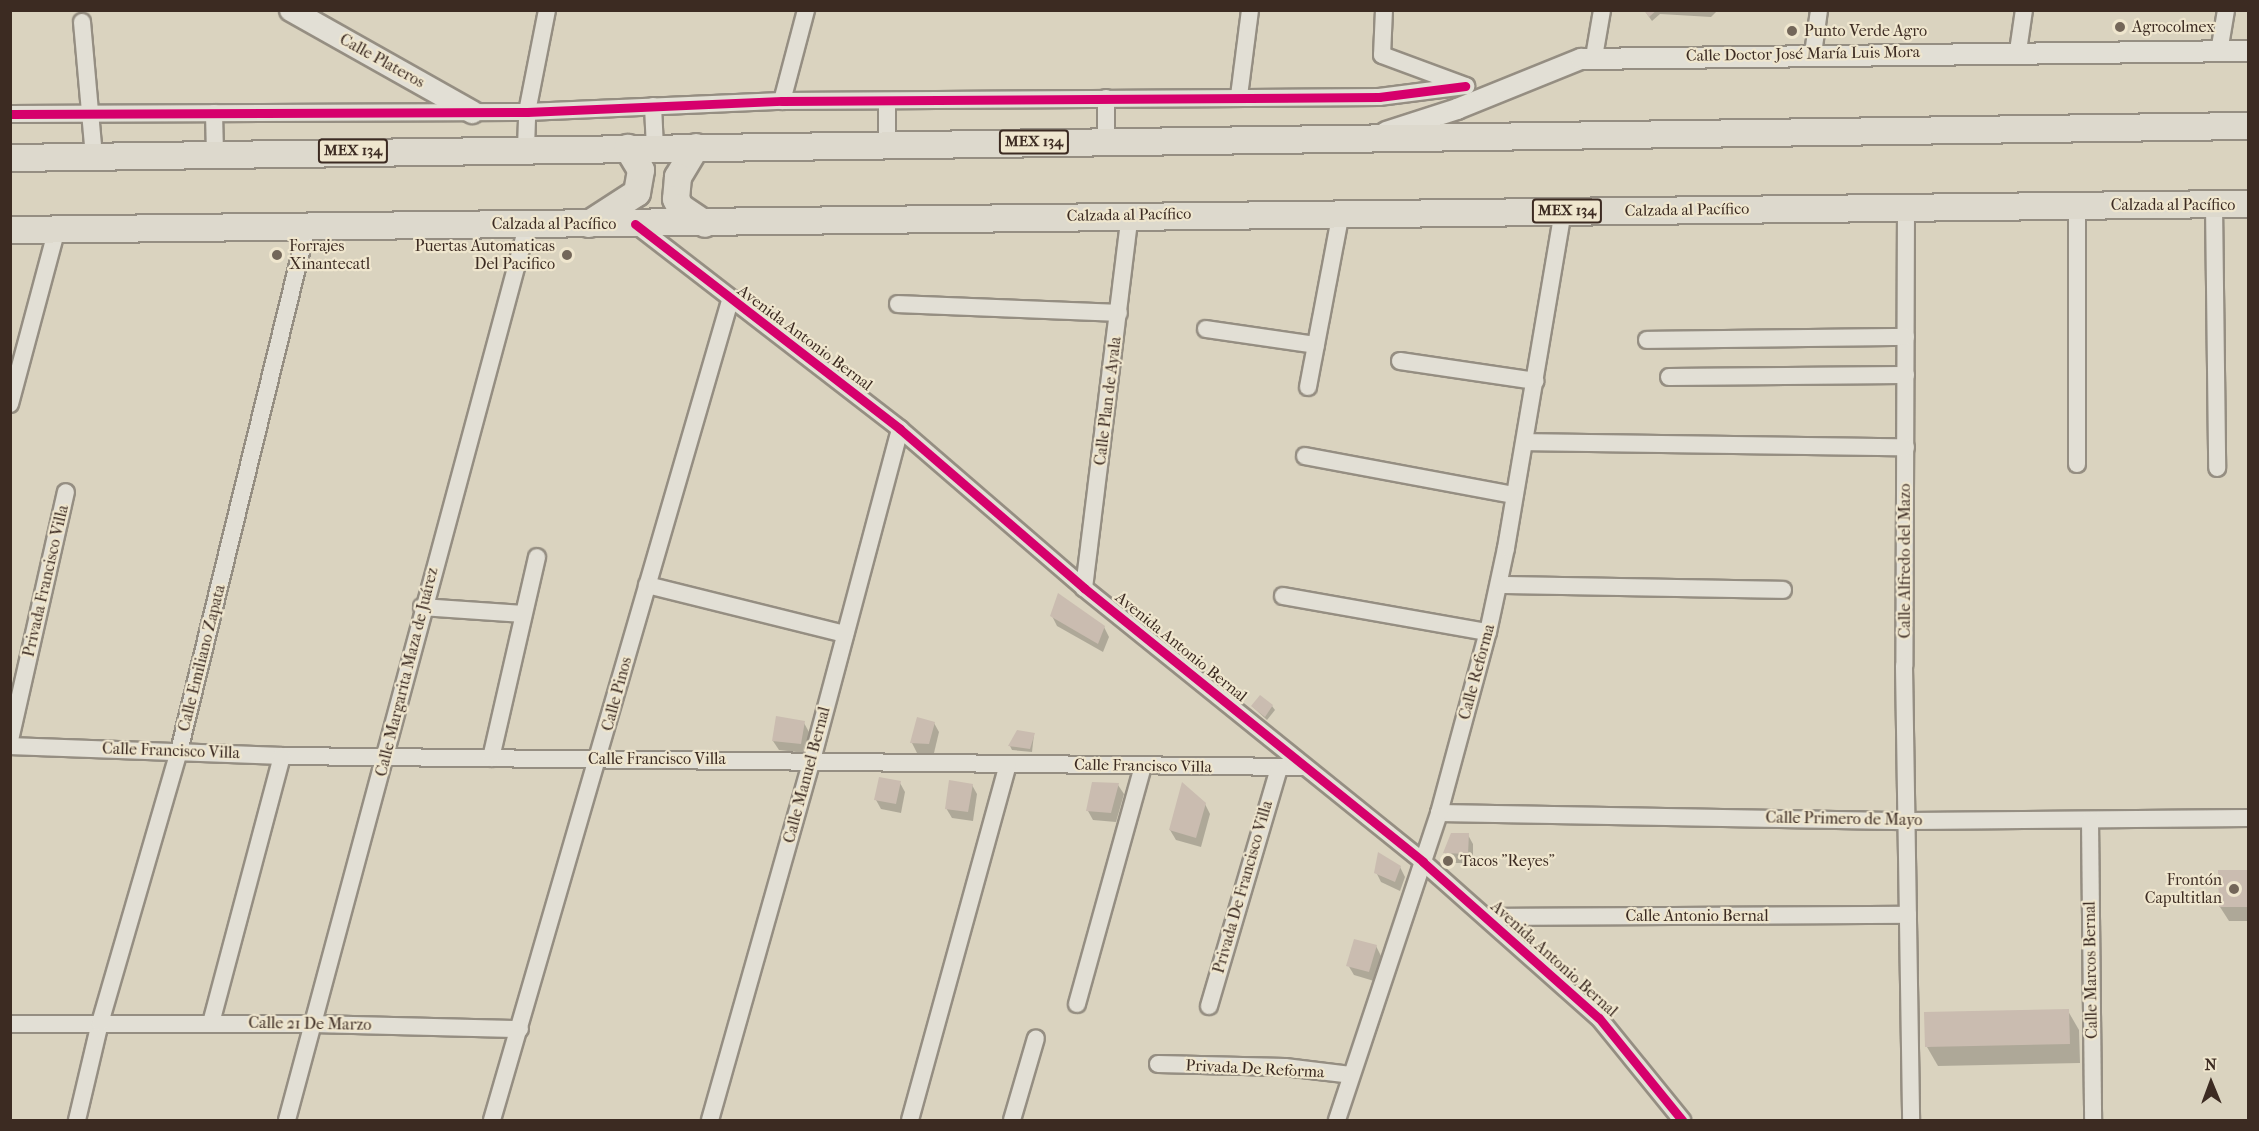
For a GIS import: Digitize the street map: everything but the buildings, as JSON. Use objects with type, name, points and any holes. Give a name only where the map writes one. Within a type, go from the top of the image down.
[{"type":"main road","name":"Calle Plateros","points":[[291,10],[472,112]]},
{"type":"main road","name":"MEX 134","points":[[10,158],[526,148],[2248,126]]},
{"type":"main road","points":[[696,147],[678,177],[676,193],[680,207],[705,224]]},
{"type":"main road","points":[[589,224],[637,193],[641,170],[628,148]]},
{"type":"main road","name":"Calzada al Pacífico","points":[[10,230],[307,228],[528,223],[705,224],[1130,215],[2248,204]]},
{"type":"street","points":[[526,148],[527,112],[546,10]]},
{"type":"street","points":[[782,101],[806,10]]},
{"type":"street","points":[[1239,96],[1250,10]]},
{"type":"street","points":[[1384,10],[1382,55],[1490,96]]},
{"type":"street","points":[[1594,57],[1602,10]]},
{"type":"street","points":[[1813,54],[1819,10]]},
{"type":"street","points":[[2018,51],[2024,10]]},
{"type":"street","points":[[2219,52],[2226,10]]},
{"type":"street","points":[[82,22],[93,115],[94,157]]},
{"type":"street","name":"Calle Doctor José María Luis Mora","points":[[1373,136],[1490,96],[1569,62],[1594,57],[2018,51],[2248,51]]},
{"type":"street","points":[[10,114],[527,112],[782,101],[1239,96],[1378,97],[1465,86]]},
{"type":"street","points":[[1106,98],[1106,141]]},
{"type":"street","points":[[887,101],[887,144]]},
{"type":"street","points":[[653,106],[655,148]]},
{"type":"street","points":[[214,113],[215,154]]},
{"type":"street","points":[[2077,205],[2077,464]]},
{"type":"street","points":[[2214,205],[2217,468]]},
{"type":"street","name":"Calle Alfredo del Mazo","points":[[1906,207],[1907,821],[1911,1120]]},
{"type":"street","name":"Calle Reforma","points":[[1337,1120],[1424,862],[1488,632],[1499,585],[1536,381],[1563,211]]},
{"type":"street","points":[[1308,387],[1341,213]]},
{"type":"street","name":"Calle Plan de Ayala","points":[[1083,588],[1130,215]]},
{"type":"street","name":"Calle Margarita Maza de Juárez","points":[[287,1120],[386,757],[422,607],[528,223]]},
{"type":"street","name":"Avenida Antonio Bernal","points":[[635,224],[730,301],[900,429],[1083,588],[1424,862],[1599,1018],[1682,1120]]},
{"type":"street","name":"Calle Emiliano Zapata","points":[[77,1120],[100,1023],[179,751],[307,228]]},
{"type":"street","points":[[10,404],[57,229]]},
{"type":"street","name":"Calle Pinos","points":[[492,1120],[730,301]]},
{"type":"street","points":[[898,304],[1119,313]]},
{"type":"street","points":[[1206,329],[1316,345]]},
{"type":"street","points":[[1647,340],[1906,338]]},
{"type":"street","points":[[1400,361],[1536,381]]},
{"type":"street","points":[[1669,377],[1906,375]]},
{"type":"street","name":"Calle Manuel Bernal","points":[[710,1120],[812,760],[900,429]]},
{"type":"street","points":[[1524,442],[1906,447]]},
{"type":"street","points":[[1305,456],[1514,495]]},
{"type":"street","name":"Privada Francisco Villa","points":[[10,741],[66,492]]},
{"type":"street","points":[[490,758],[537,557]]},
{"type":"street","points":[[646,585],[845,634]]},
{"type":"street","points":[[1499,585],[1783,590]]},
{"type":"street","points":[[1283,596],[1488,632]]},
{"type":"street","points":[[422,607],[523,614]]},
{"type":"street","name":"Calle Francisco Villa","points":[[10,746],[282,756],[1304,767]]},
{"type":"street","points":[[211,1023],[282,756]]},
{"type":"street","points":[[910,1120],[1008,764]]},
{"type":"street","points":[[1077,1004],[1143,766]]},
{"type":"street","name":"Privada De Francisco Villa","points":[[1209,1006],[1279,768]]},
{"type":"street","name":"Calle Primero de Mayo","points":[[1439,813],[1907,821],[2248,818]]},
{"type":"street","name":"Calle Marcos Bernal","points":[[2090,820],[2093,1120]]},
{"type":"street","name":"Calle Antonio Bernal","points":[[1486,917],[1908,915]]},
{"type":"street","name":"Calle 21 De Marzo","points":[[10,1024],[211,1023],[520,1029]]},
{"type":"street","points":[[1012,1120],[1036,1038]]},
{"type":"street","name":"Privada De Reforma","points":[[1158,1064],[1285,1067],[1351,1075]]},
{"type":"cycle path","points":[[10,114],[527,112],[782,101],[1379,97],[1465,86]]},
{"type":"cycle path","points":[[635,224],[900,429],[1084,588],[1423,862],[1599,1018],[1682,1120]]},
{"type":"place","name":"Agrocolmex","points":[[2120,27]]},
{"type":"place","name":"Punto Verde Agro","points":[[1792,31]]},
{"type":"place","name":"Forrajes Xinantecatl","points":[[277,255]]},
{"type":"place","name":"Puertas Automaticas Del Pacifico","points":[[567,255]]},
{"type":"place","name":"Tacos \"Reyes\"","points":[[1448,861]]},
{"type":"place","name":"Frontón Capultitlan","points":[[2234,889]]}]
